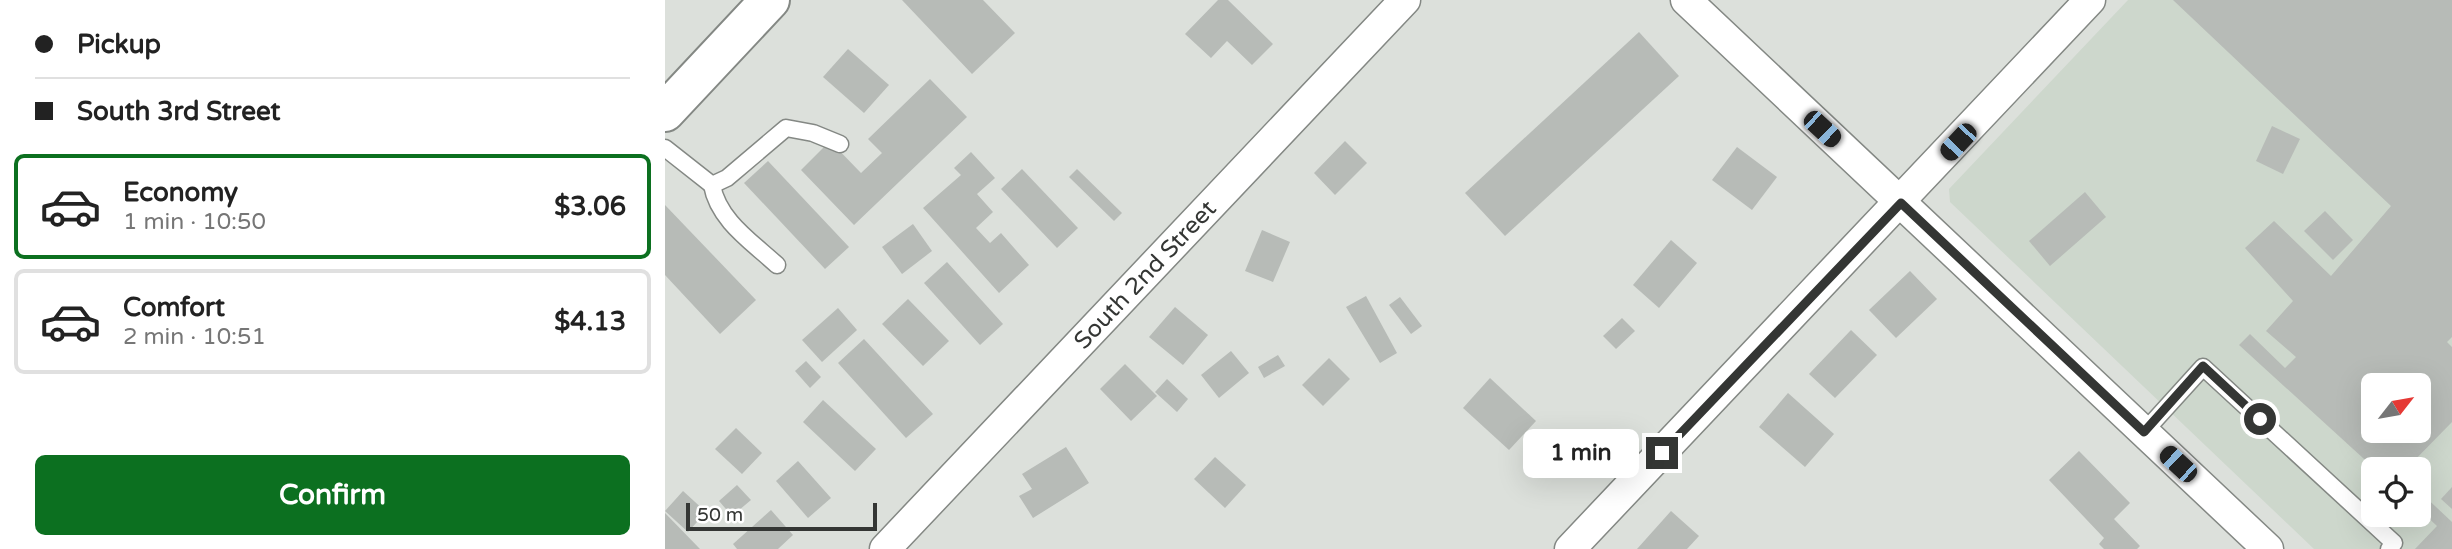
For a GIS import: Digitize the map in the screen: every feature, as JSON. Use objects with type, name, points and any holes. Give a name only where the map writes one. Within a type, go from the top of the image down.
[{"type":"street","points":[[665,112],[770,0]]},
{"type":"street","name":"South 2nd Street","points":[[884,549],[1405,0]]},
{"type":"street","points":[[1686,0],[2144,432],[2247,542]]},
{"type":"street","points":[[1570,549],[1901,203],[2090,0]]},
{"type":"lane","points":[[712,185],[727,178],[786,128],[813,133],[840,144]]},
{"type":"lane","points":[[665,148],[712,185],[715,201],[728,220],[777,265]]},
{"type":"lane","points":[[2144,432],[2203,366],[2394,543],[2389,549]]},
{"type":"shaded area","points":[[2128,0],[2452,0],[2452,549],[2314,549],[1950,202],[1949,189]]},
{"type":"building","points":[[902,0],[983,0],[1015,33],[972,74]]},
{"type":"building","points":[[1218,0],[1228,0],[1273,44],[1252,65],[1227,41],[1211,58],[1185,34]]},
{"type":"building","points":[[2173,0],[2452,0],[2452,337],[2447,342],[2452,347],[2452,422],[2418,457],[2362,457],[2239,345],[2250,334],[2285,368],[2296,357],[2266,331],[2293,301],[2245,248],[2274,221],[2331,276],[2391,206]]},
{"type":"building","points":[[1639,32],[1679,76],[1505,236],[1465,193]]},
{"type":"building","points":[[848,49],[889,85],[864,113],[823,77]]},
{"type":"building","points":[[930,79],[967,117],[854,225],[801,170],[830,141],[861,173],[882,153],[868,139]]},
{"type":"building","points":[[2272,126],[2300,139],[2283,174],[2256,161]]},
{"type":"building","points":[[1345,141],[1367,163],[1335,195],[1314,173]]},
{"type":"building","points":[[1737,147],[1777,177],[1752,210],[1712,180]]},
{"type":"building","points":[[971,152],[995,178],[977,194],[993,212],[976,228],[990,243],[1001,233],[1029,265],[999,293],[923,208],[961,175],[954,168]]},
{"type":"building","points":[[768,161],[849,247],[825,269],[744,183]]},
{"type":"building","points":[[1022,169],[1078,228],[1057,248],[1001,189]]},
{"type":"building","points":[[1077,169],[1122,213],[1114,221],[1069,177]]},
{"type":"building","points":[[2085,192],[2106,217],[2050,266],[2029,241]]},
{"type":"building","points":[[665,205],[756,300],[720,334],[665,275]]},
{"type":"building","points":[[2325,211],[2353,240],[2333,260],[2304,231]]},
{"type":"building","points":[[913,224],[932,251],[902,274],[882,247]]},
{"type":"building","points":[[1262,230],[1290,242],[1273,282],[1245,271]]},
{"type":"building","points":[[1671,240],[1697,263],[1659,308],[1633,285]]},
{"type":"building","points":[[947,262],[1003,324],[980,345],[924,283]]},
{"type":"building","points":[[1910,271],[1937,299],[1896,338],[1869,310]]},
{"type":"building","points":[[1366,296],[1397,353],[1380,363],[1346,307]]},
{"type":"building","points":[[1400,297],[1422,326],[1411,334],[1389,305]]},
{"type":"building","points":[[908,299],[949,341],[923,366],[882,324]]},
{"type":"building","points":[[1175,307],[1208,335],[1183,365],[1149,337]]},
{"type":"building","points":[[838,308],[857,330],[822,362],[802,340]]},
{"type":"building","points":[[1622,318],[1635,331],[1616,349],[1603,336]]},
{"type":"building","points":[[1851,330],[1877,355],[1835,398],[1809,374]]},
{"type":"building","points":[[864,339],[933,414],[906,438],[838,363]]},
{"type":"building","points":[[1231,351],[1249,373],[1219,398],[1201,375]]},
{"type":"building","points":[[1278,355],[1285,366],[1264,378],[1258,367]]},
{"type":"building","points":[[1329,358],[1350,379],[1323,406],[1302,385]]},
{"type":"building","points":[[806,361],[821,377],[810,388],[795,371]]},
{"type":"building","points":[[1125,364],[1157,396],[1131,421],[1100,389]]},
{"type":"building","points":[[1490,378],[1536,421],[1509,450],[1463,408]]},
{"type":"building","points":[[1167,379],[1188,399],[1177,412],[1155,392]]},
{"type":"building","points":[[1788,393],[1834,434],[1805,467],[1759,427]]},
{"type":"building","points":[[823,400],[876,449],[855,471],[803,422]]},
{"type":"building","points":[[736,428],[762,453],[742,474],[715,449]]},
{"type":"building","points":[[1066,447],[1089,483],[1033,518],[1019,496],[1032,489],[1022,474]]},
{"type":"building","points":[[2079,451],[2130,503],[2114,519],[2140,546],[2137,549],[2104,549],[2099,544],[2104,538],[2049,480]]},
{"type":"building","points":[[1215,457],[1246,485],[1225,508],[1194,479]]},
{"type":"building","points":[[798,461],[831,498],[808,518],[776,481]]},
{"type":"building","points":[[737,485],[751,500],[732,516],[719,501]]},
{"type":"building","points":[[2452,487],[2452,509],[2441,499]]},
{"type":"building","points":[[683,491],[706,512],[688,532],[665,511]]},
{"type":"building","points":[[2431,502],[2452,522],[2452,549],[2415,549],[2437,526],[2431,520]]},
{"type":"building","points":[[771,510],[793,535],[778,549],[737,549],[733,544]]},
{"type":"building","points":[[1671,511],[1699,536],[1687,549],[1637,549]]},
{"type":"building","points":[[665,513],[700,549],[665,549]]},
{"type":"route","points":[[1662,453],[1901,203],[2144,432],[2203,366],[2260,419]]}]
